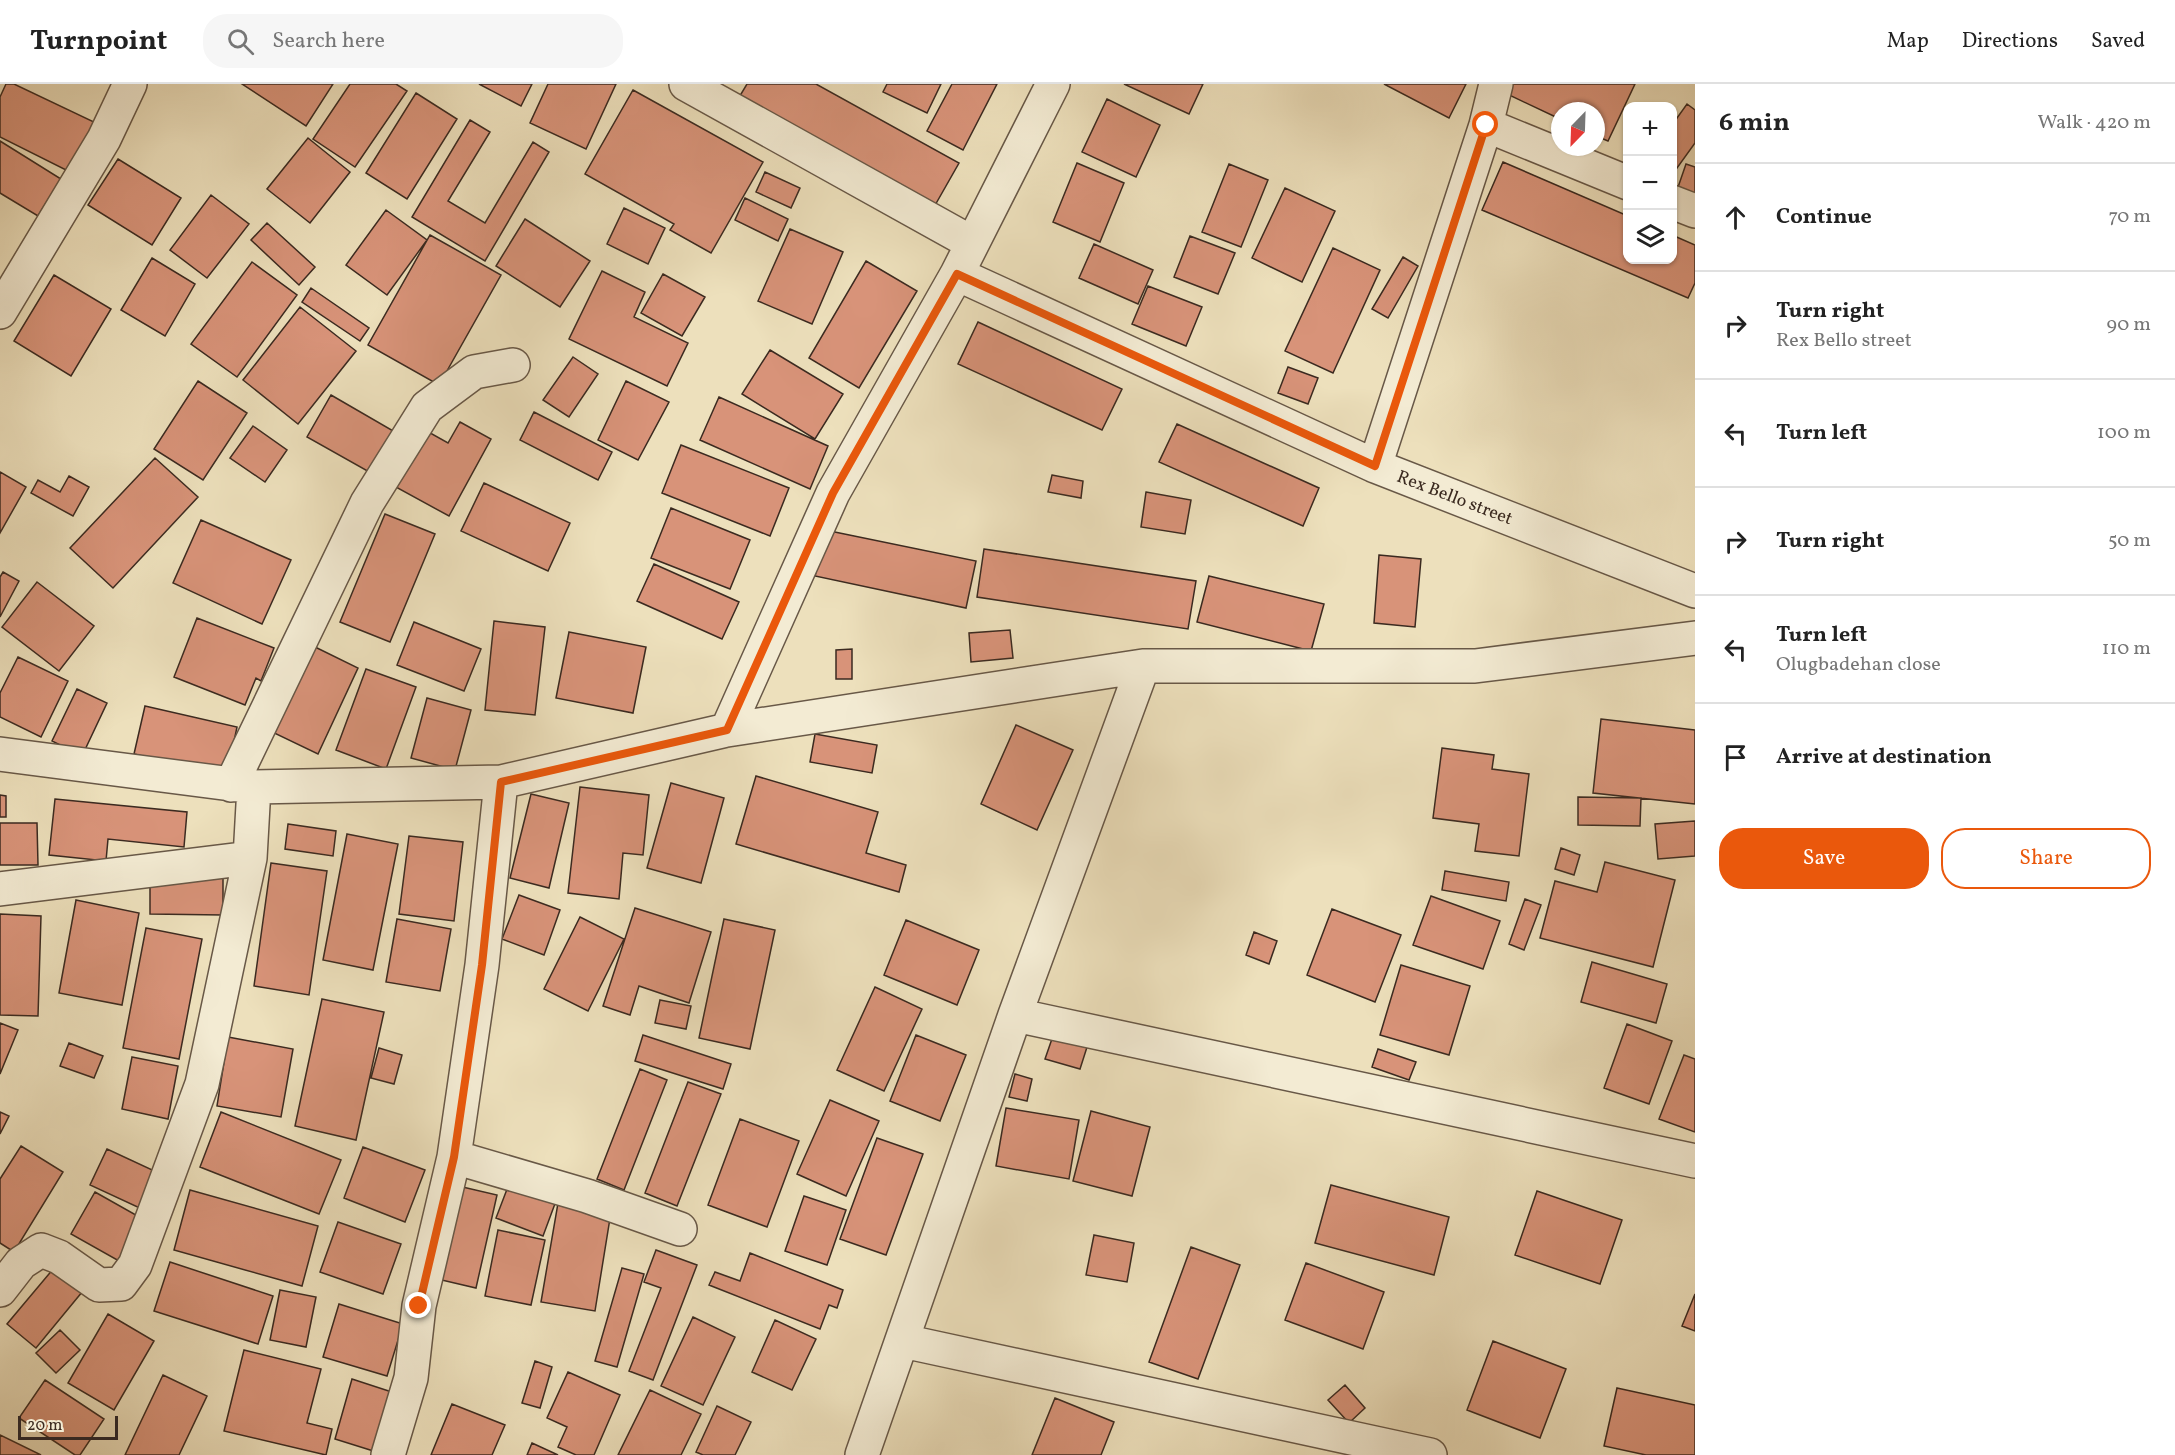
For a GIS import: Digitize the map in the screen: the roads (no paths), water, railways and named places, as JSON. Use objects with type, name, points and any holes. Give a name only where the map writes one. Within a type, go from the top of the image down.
[{"type":"street","points":[[2,304],[104,139],[130,84]]},
{"type":"street","points":[[686,84],[972,243]]},
{"type":"street","points":[[727,730],[833,493],[957,274],[1053,84]]},
{"type":"street","points":[[1375,466],[1486,125],[1496,84]]},
{"type":"street","points":[[1486,125],[1623,181]]},
{"type":"street","points":[[1677,204],[1695,211]]},
{"type":"street","name":"Rex Bello street","points":[[957,274],[1375,466],[1695,591]]},
{"type":"street","points":[[0,1290],[21,1263],[41,1250],[59,1257],[99,1285],[121,1284],[135,1265],[202,1084],[250,858],[243,786],[367,503],[428,407],[474,372],[513,365]]},
{"type":"street","points":[[0,754],[243,786],[501,782],[727,730],[1143,666],[1475,666],[1695,638]]},
{"type":"street","points":[[862,1455],[1015,1015],[1143,666]]},
{"type":"street","points":[[388,1455],[411,1378],[419,1306],[454,1157],[482,965],[501,782]]},
{"type":"street","points":[[0,889],[250,858]]},
{"type":"street","points":[[1015,1015],[1695,1161]]},
{"type":"street","points":[[454,1157],[587,1196],[680,1229]]},
{"type":"street","points":[[903,1341],[1430,1455]]}]
